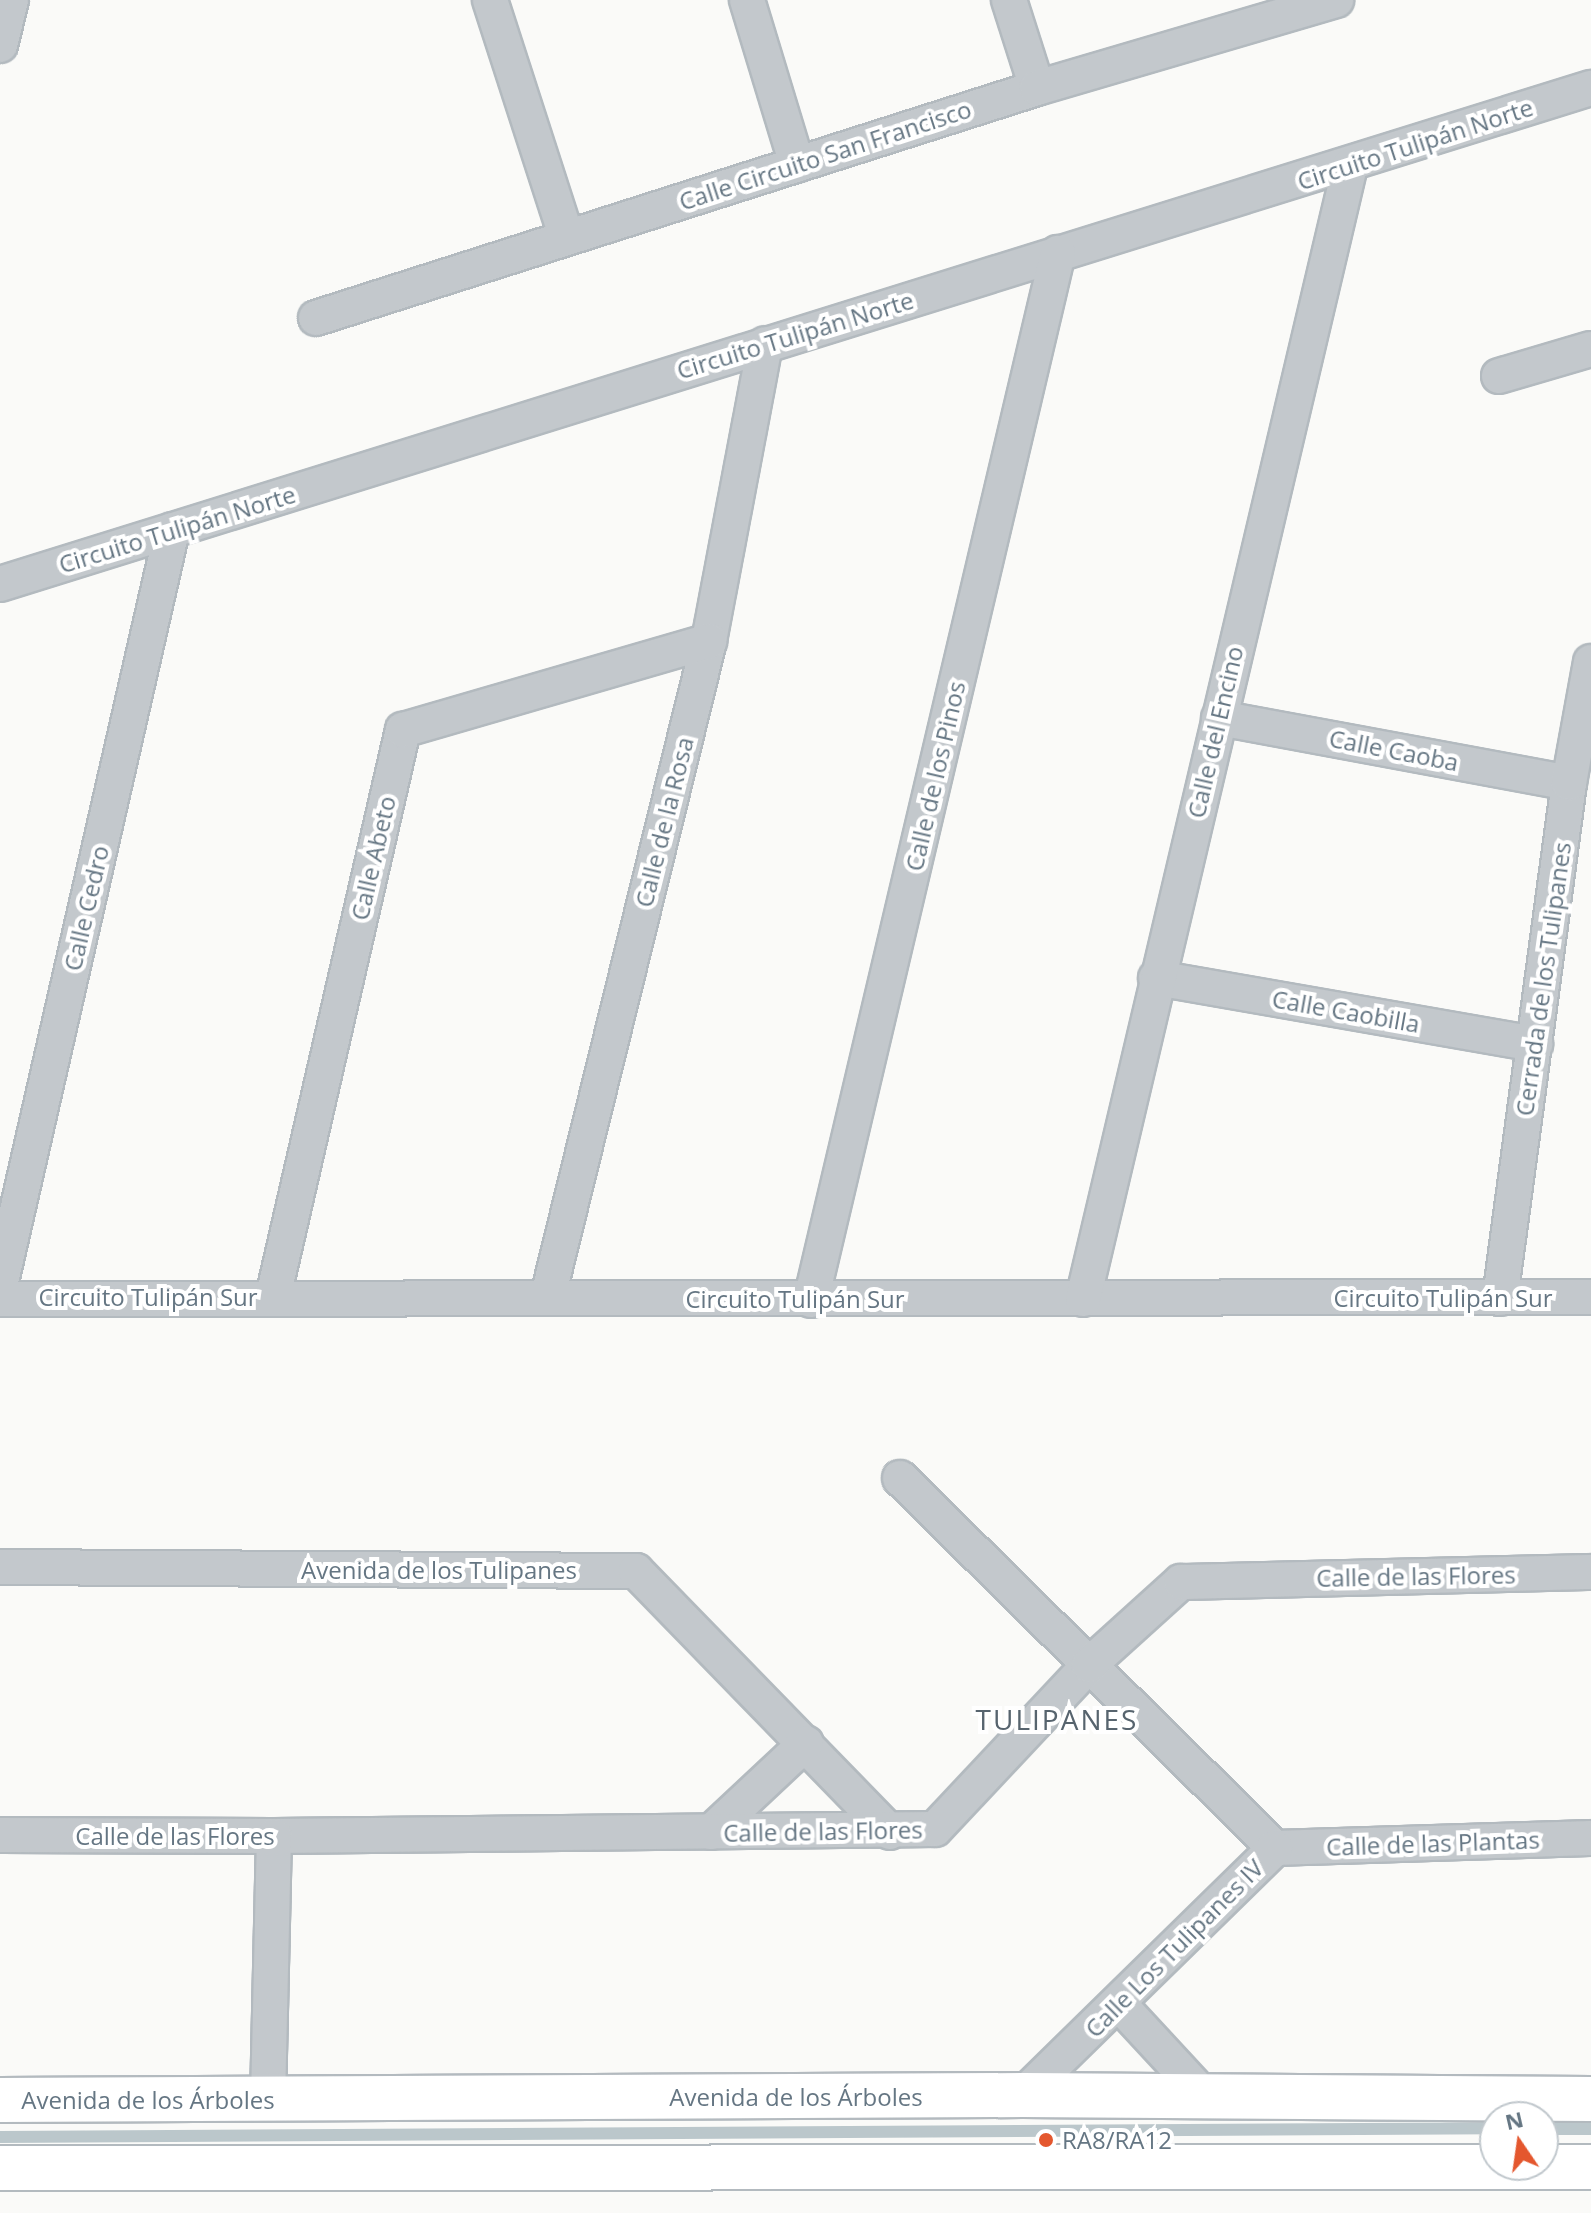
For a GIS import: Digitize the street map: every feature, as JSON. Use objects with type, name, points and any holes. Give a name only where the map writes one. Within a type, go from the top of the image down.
[{"type":"main road","name":"Avenida de los Árboles","points":[[0,2100],[1023,2095],[1591,2099]]},
{"type":"main road","points":[[0,2168],[1591,2167]]},
{"type":"street","points":[[490,0],[566,236]]},
{"type":"street","points":[[747,0],[797,165]]},
{"type":"street","points":[[1009,0],[1037,88]]},
{"type":"street","name":"Calle Circuito San Francisco","points":[[316,318],[1037,88],[1271,10],[1336,0]]},
{"type":"street","name":"Circuito Tulipán Norte","points":[[0,584],[1058,253],[1350,166],[1591,88]]},
{"type":"street","name":"Calle del Encino","points":[[1083,1299],[1156,978],[1350,166]]},
{"type":"street","name":"Calle de los Pinos","points":[[811,1300],[1058,253]]},
{"type":"street","name":"Calle de la Rosa","points":[[548,1296],[709,641],[765,344]]},
{"type":"street","points":[[1499,376],[1591,349]]},
{"type":"street","name":"Calle Cedro","points":[[0,1286],[172,530]]},
{"type":"street","name":"Calle Abeto","points":[[273,1297],[403,730],[709,641]]},
{"type":"street","name":"Cerrada de los Tulipanes","points":[[1500,1298],[1569,783],[1591,662]]},
{"type":"street","name":"Calle Caoba","points":[[1219,718],[1569,783]]},
{"type":"street","name":"Calle Caobilla","points":[[1156,978],[1535,1044]]},
{"type":"street","name":"Circuito Tulipán Sur","points":[[0,1299],[1591,1297]]},
{"type":"street","name":"Calle Los Tulipanes IV","points":[[900,1478],[1275,1848],[1023,2095]]},
{"type":"street","name":"Avenida de los Tulipanes","points":[[0,1567],[636,1571],[890,1832]]},
{"type":"street","name":"Calle de las Flores","points":[[0,1835],[274,1836],[890,1832],[935,1829],[1089,1665],[1181,1582],[1591,1572]]},
{"type":"street","points":[[711,1832],[806,1743]]},
{"type":"street","points":[[268,2100],[274,1836]]},
{"type":"street","name":"Calle de las Plantas","points":[[1275,1848],[1591,1838]]},
{"type":"street","points":[[1119,2004],[1205,2097]]},
{"type":"waterway","points":[[0,2137],[1479,2128]]},
{"type":"waterway","points":[[1559,2129],[1591,2129]]},
{"type":"place","name":"RA8/RA12","points":[[1046,2140]]},
{"type":"district","name":"TULIPANES","points":[[1057,1719]]}]
